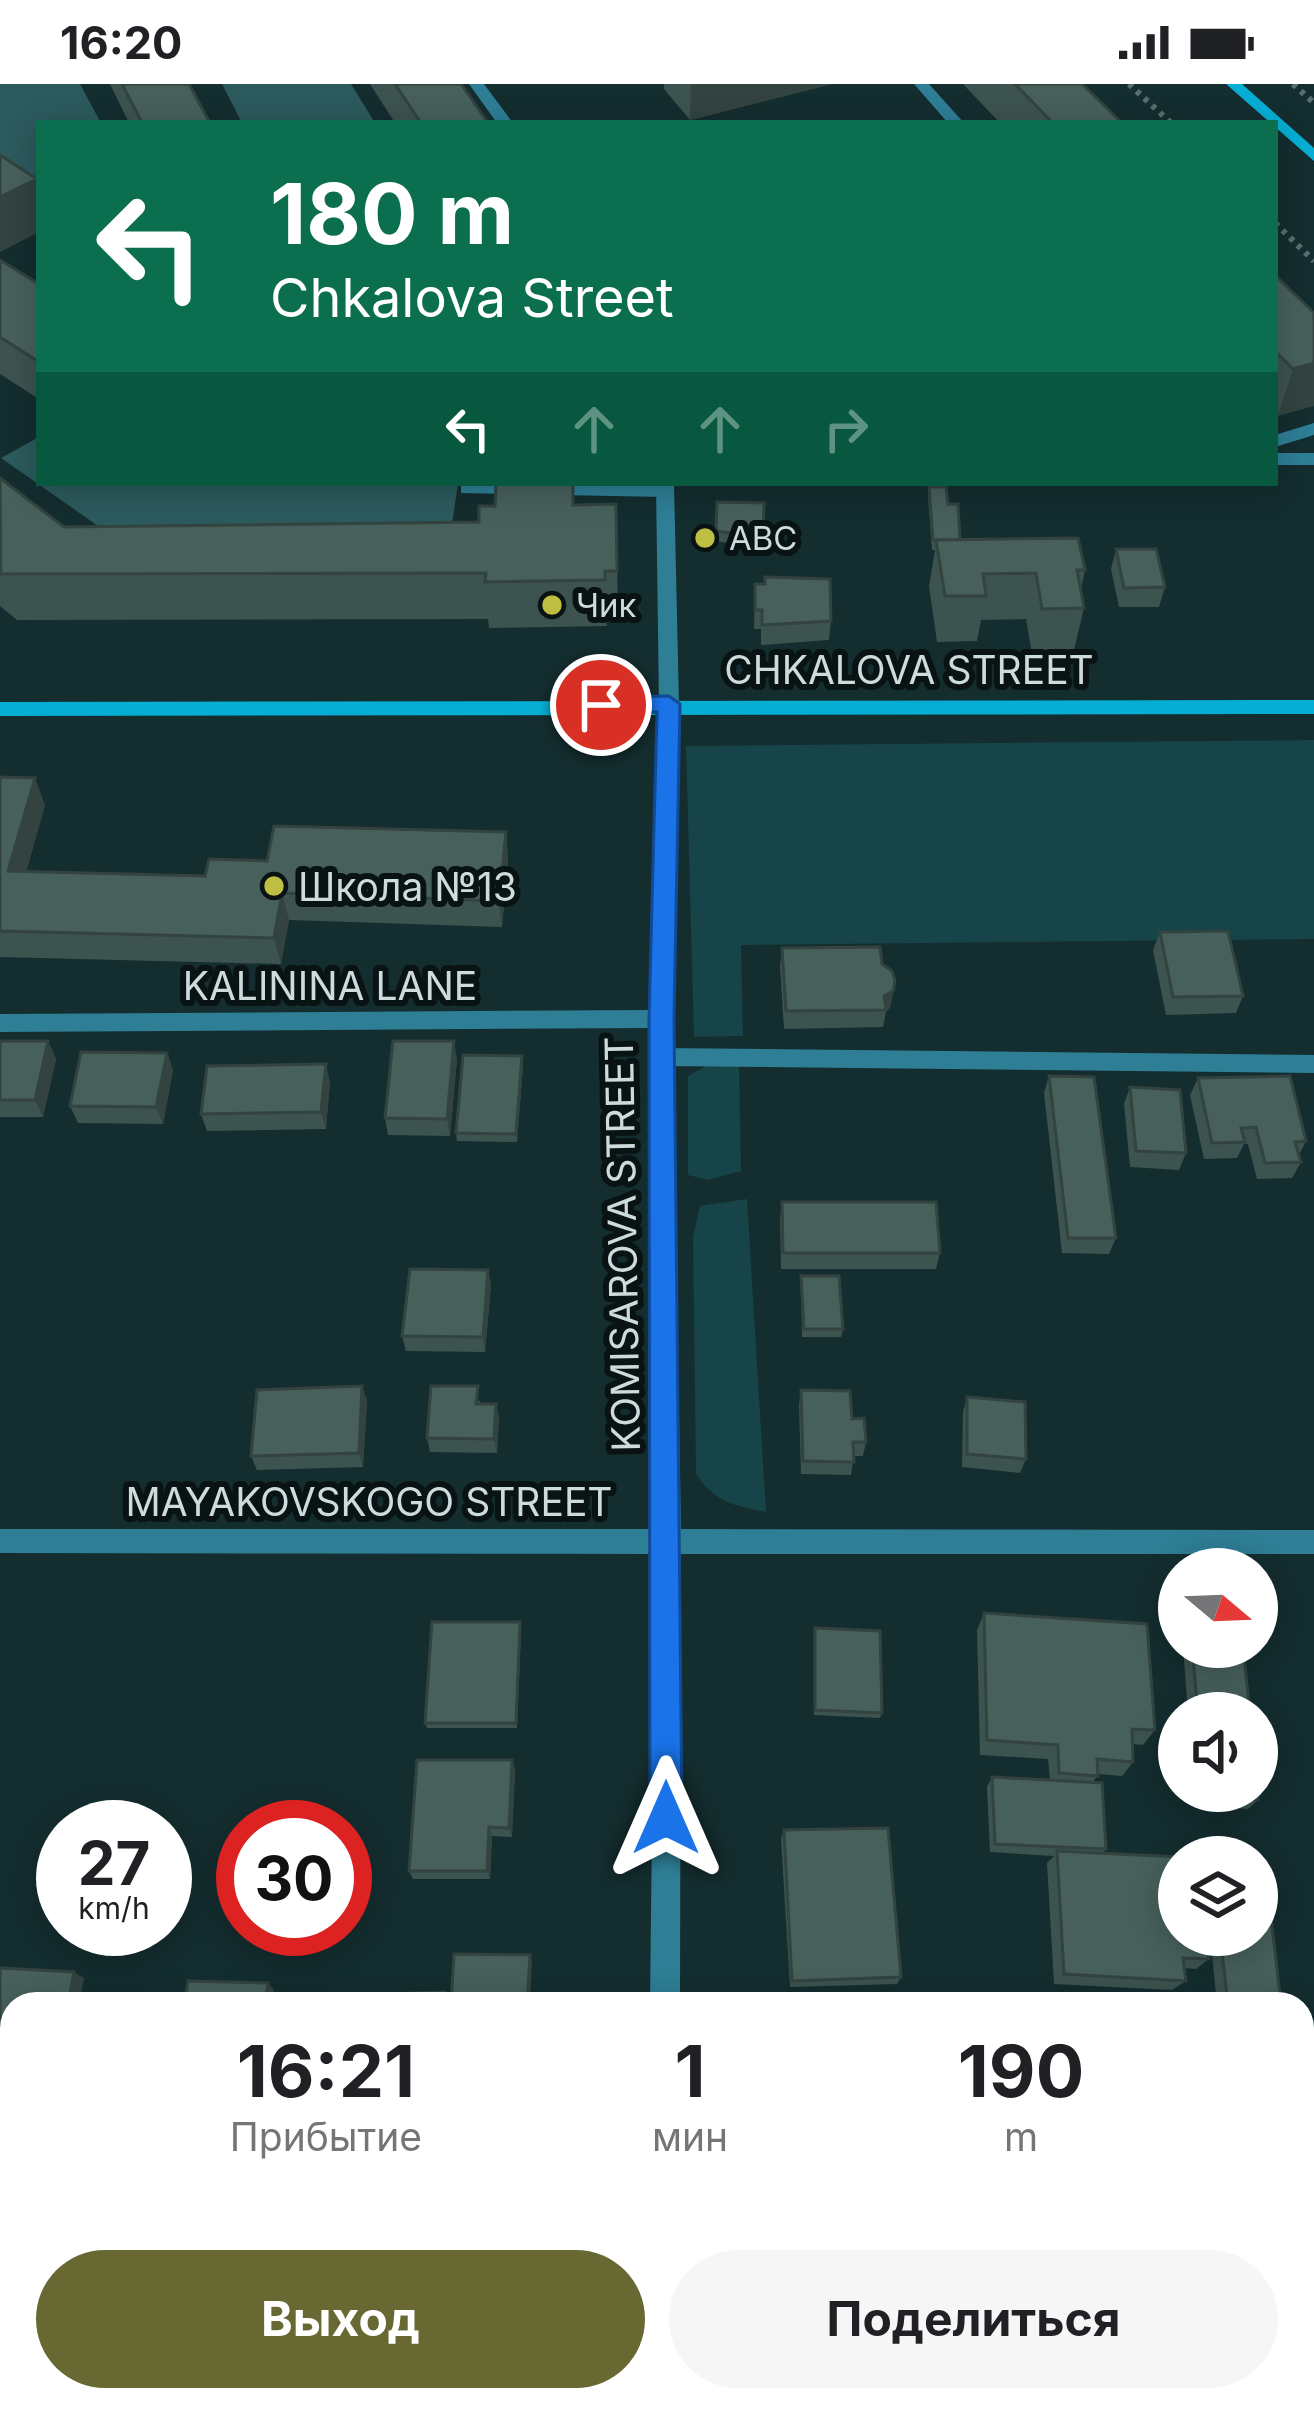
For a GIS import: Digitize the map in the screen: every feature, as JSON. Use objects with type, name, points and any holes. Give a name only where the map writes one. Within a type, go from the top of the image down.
[{"type":"main road","points":[[1233,84],[1271,120]]},
{"type":"main road","points":[[1278,127],[1314,156]]},
{"type":"main road","name":"CHKALOVA STREET","points":[[0,709],[669,704],[1314,707]]},
{"type":"street","points":[[476,84],[503,120]]},
{"type":"street","points":[[921,84],[953,120]]},
{"type":"street","points":[[1278,440],[1314,429]]},
{"type":"street","points":[[1278,459],[1314,459]]},
{"type":"street","points":[[467,489],[665,487]]},
{"type":"street","name":"KOMISAROVA STREET","points":[[665,487],[669,704],[662,1019],[668,1540],[665,1992]]},
{"type":"street","name":"KALININA LANE","points":[[0,1023],[662,1019]]},
{"type":"street","points":[[662,1057],[1314,1064]]},
{"type":"street","name":"MAYAKOVSKOGO STREET","points":[[0,1541],[1314,1542]]},
{"type":"path","points":[[1130,84],[1168,120]]},
{"type":"path","points":[[1293,84],[1314,103]]},
{"type":"path","points":[[1278,226],[1314,261]]},
{"type":"shaded area","points":[[0,84],[80,84],[99,120],[36,120],[36,188],[0,162]]},
{"type":"shaded area","points":[[222,84],[351,84],[373,120],[240,120]]},
{"type":"shaded area","points":[[36,439],[36,482],[1,458]]},
{"type":"shaded area","points":[[41,486],[458,486],[450,538],[101,528]]},
{"type":"shaded area","points":[[1314,740],[1314,939],[741,945],[743,1036],[694,1037],[686,746]]},
{"type":"shaded area","points":[[708,1065],[739,1065],[741,1171],[708,1180],[688,1175],[688,1076]]},
{"type":"shaded area","points":[[747,1199],[766,1512],[726,1501],[696,1474],[693,1237],[700,1206]]},
{"type":"building","points":[[122,84],[189,84],[208,120],[140,120]]},
{"type":"building","points":[[395,84],[461,84],[486,120],[419,120]]},
{"type":"building","points":[[1015,84],[1082,84],[1119,120],[1050,120]]},
{"type":"building","points":[[0,155],[36,179],[0,197]]},
{"type":"building","points":[[0,260],[36,282],[36,360],[0,337]]},
{"type":"building","points":[[1278,278],[1314,313],[1314,363],[1293,369],[1278,354]]},
{"type":"building","points":[[0,478],[64,527],[479,522],[479,506],[495,506],[496,486],[573,486],[573,505],[616,504],[617,571],[605,571],[605,580],[485,582],[486,573],[1,574]]},
{"type":"building","points":[[929,487],[946,487],[948,504],[958,504],[960,540],[933,540]]},
{"type":"building","points":[[717,502],[764,503],[763,538],[716,531]]},
{"type":"building","points":[[1078,538],[1085,570],[1077,570],[1084,608],[1042,609],[1036,573],[983,574],[986,596],[945,596],[936,540]]},
{"type":"building","points":[[1116,549],[1156,549],[1165,587],[1124,588]]},
{"type":"building","points":[[765,577],[830,579],[831,621],[762,625],[762,610],[755,610],[755,584],[765,584]]},
{"type":"building","points":[[0,777],[35,778],[8,871],[205,876],[209,859],[267,861],[274,826],[506,832],[499,901],[282,893],[274,938],[0,931]]},
{"type":"building","points":[[1228,931],[1243,996],[1173,997],[1160,932]]},
{"type":"building","points":[[880,947],[882,964],[892,971],[895,981],[893,991],[884,996],[886,1010],[786,1011],[782,948]]},
{"type":"building","points":[[0,1041],[48,1041],[35,1100],[0,1100]]},
{"type":"building","points":[[393,1041],[454,1041],[447,1119],[385,1118]]},
{"type":"building","points":[[81,1052],[167,1053],[156,1107],[70,1106]]},
{"type":"building","points":[[463,1055],[522,1056],[516,1134],[456,1133]]},
{"type":"building","points":[[326,1064],[321,1112],[201,1114],[207,1066]]},
{"type":"building","points":[[1049,1076],[1094,1077],[1116,1238],[1068,1238]]},
{"type":"building","points":[[1290,1076],[1306,1141],[1295,1142],[1301,1162],[1265,1163],[1256,1127],[1241,1128],[1245,1142],[1212,1143],[1198,1078]]},
{"type":"building","points":[[1130,1087],[1180,1090],[1186,1153],[1136,1151]]},
{"type":"building","points":[[782,1202],[936,1202],[940,1253],[783,1253]]},
{"type":"building","points":[[410,1269],[488,1270],[483,1337],[402,1336]]},
{"type":"building","points":[[801,1276],[839,1276],[843,1329],[804,1329]]},
{"type":"building","points":[[362,1386],[359,1453],[251,1456],[257,1390]]},
{"type":"building","points":[[431,1386],[478,1386],[476,1404],[496,1404],[494,1439],[427,1438]]},
{"type":"building","points":[[801,1390],[850,1391],[852,1419],[864,1418],[866,1442],[853,1442],[854,1462],[803,1461]]},
{"type":"building","points":[[967,1397],[1025,1402],[1026,1459],[967,1454]]},
{"type":"building","points":[[984,1613],[1147,1624],[1155,1730],[1132,1729],[1133,1762],[1097,1759],[1098,1776],[1059,1773],[1058,1745],[987,1740]]},
{"type":"building","points":[[432,1622],[520,1622],[516,1723],[425,1723]]},
{"type":"building","points":[[815,1628],[880,1631],[882,1713],[815,1710]]},
{"type":"building","points":[[1194,1668],[1245,1668],[1248,1692],[1196,1692]]},
{"type":"building","points":[[417,1760],[512,1760],[509,1828],[489,1827],[487,1871],[409,1871]]},
{"type":"building","points":[[992,1777],[1102,1783],[1106,1849],[995,1844]]},
{"type":"building","points":[[888,1828],[901,1977],[792,1981],[784,1830]]},
{"type":"building","points":[[1057,1851],[1158,1856],[1158,1956],[1209,1959],[1183,1958],[1186,1981],[1064,1974]]},
{"type":"building","points":[[454,1954],[530,1955],[528,1992],[452,1992]]},
{"type":"building","points":[[1222,1956],[1276,1956],[1280,1992],[1227,1992]]},
{"type":"building","points":[[0,1968],[74,1972],[70,1992],[0,1992]]},
{"type":"building","points":[[188,1981],[268,1983],[267,1992],[186,1992]]},
{"type":"place","name":"ABC","points":[[705,538]]},
{"type":"place","name":"Чик","points":[[552,605]]},
{"type":"place","name":"Школа №13","points":[[274,886]]},
{"type":"route","points":[[601,705],[669,704],[662,1019],[666,1818]]}]
